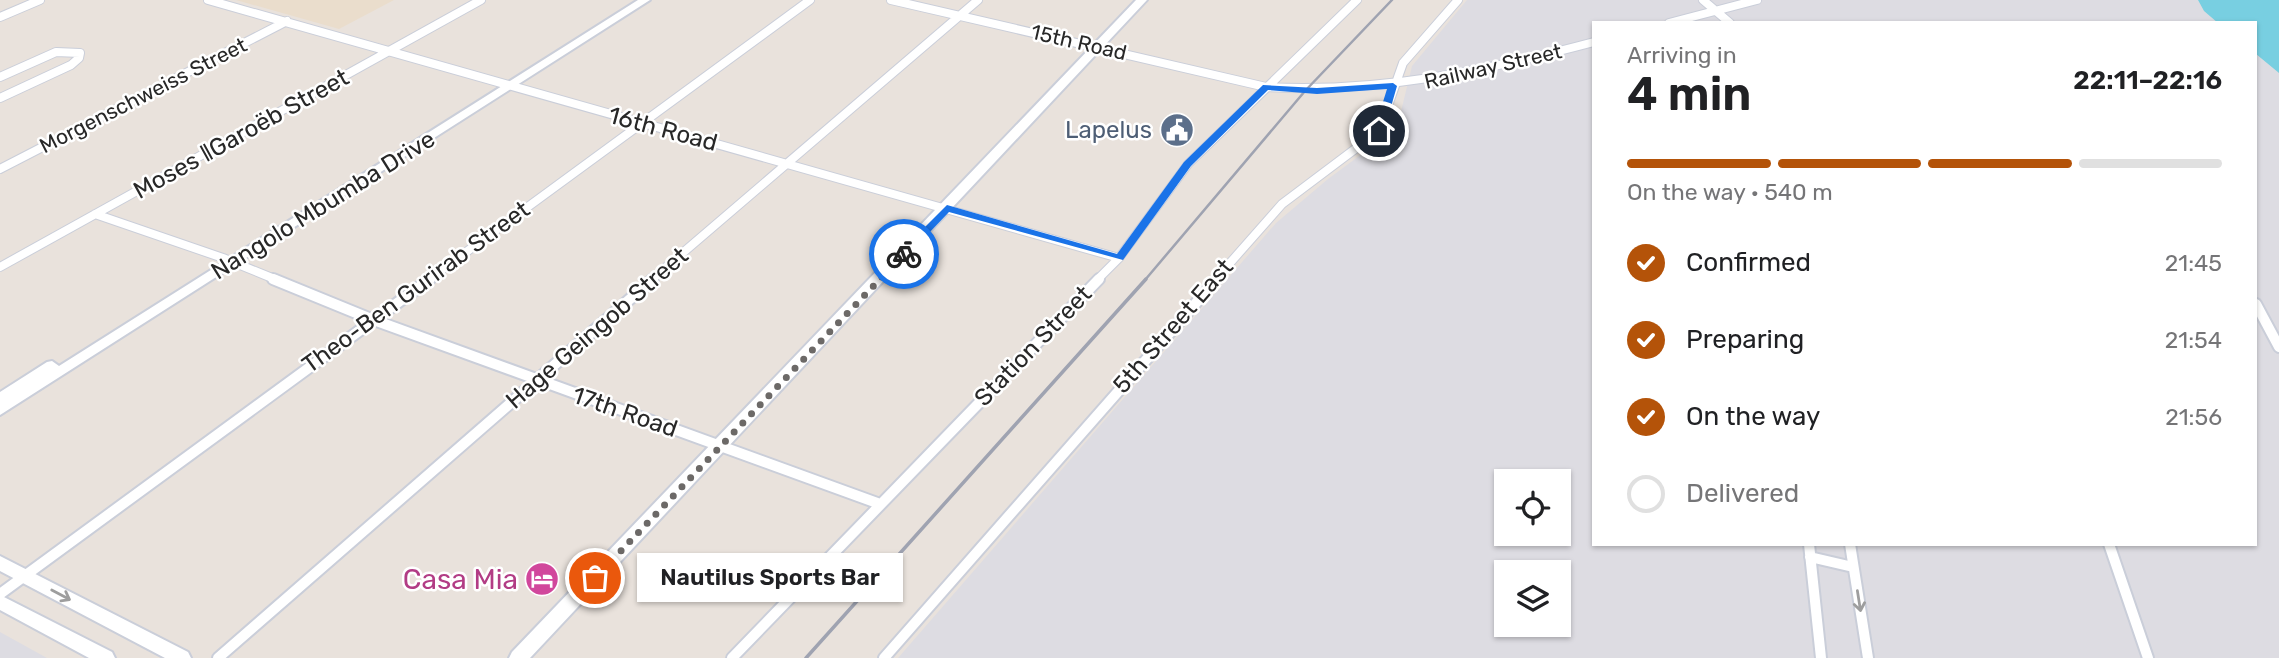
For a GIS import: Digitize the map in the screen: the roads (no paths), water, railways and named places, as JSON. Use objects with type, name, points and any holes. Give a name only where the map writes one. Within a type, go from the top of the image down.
[{"type":"main road","name":"Nangolo Mbumba Drive","points":[[507,84],[635,0]]},
{"type":"main road","name":"Nangolo Mbumba Drive","points":[[0,399],[645,0]]},
{"type":"main road","points":[[518,658],[1142,0]]},
{"type":"main road","name":"Nangolo Mbumba Drive","points":[[0,410],[228,260]]},
{"type":"main road","points":[[0,563],[182,658]]},
{"type":"main road","points":[[0,602],[106,658]]},
{"type":"street","points":[[0,17],[40,0]]},
{"type":"street","name":"16th Road","points":[[208,0],[1119,258]]},
{"type":"street","name":"Moses ǁGaroëb Street","points":[[0,267],[481,0]]},
{"type":"street","name":"Theo-Ben Gurirab Street","points":[[0,594],[371,319],[810,0]]},
{"type":"street","name":"15th Road","points":[[891,0],[1266,87]]},
{"type":"street","name":"Hage Geingob Street","points":[[218,658],[786,163],[978,0]]},
{"type":"street","name":"Station Street","points":[[732,658],[1119,258],[1188,164],[1357,0]]},
{"type":"street","name":"5th Street East","points":[[884,658],[1203,290],[1282,204],[1379,131],[1403,63],[1458,0]]},
{"type":"street","points":[[1703,0],[1728,21]]},
{"type":"street","points":[[1677,21],[1757,0]]},
{"type":"street","name":"Morgenschweiss Street","points":[[0,169],[287,21]]},
{"type":"street","name":"Railway Street","points":[[1266,87],[1317,91],[1393,86],[1481,72],[1592,43]]},
{"type":"street","points":[[0,77],[56,52],[80,53],[79,58],[71,65],[0,98]]},
{"type":"street","name":"17th Road","points":[[95,215],[228,260],[371,319],[536,381],[880,504]]},
{"type":"street","points":[[2257,306],[2279,347]]},
{"type":"street","points":[[1850,546],[1868,658]]},
{"type":"street","points":[[2110,546],[2148,658]]},
{"type":"street","points":[[1821,658],[1809,551],[1853,567]]},
{"type":"water","points":[[2198,0],[2279,0],[2279,73],[2257,55],[2257,21],[2216,21],[2204,11]]},
{"type":"railway","points":[[1145,280],[1305,91],[1392,0]]},
{"type":"railway","points":[[806,658],[1146,279]]},
{"type":"place","name":"Lapelus","points":[[1177,130]]},
{"type":"place","name":"Nautilus Sports Bar","points":[[595,578]]},
{"type":"place","name":"Casa Mia","points":[[542,579]]}]
